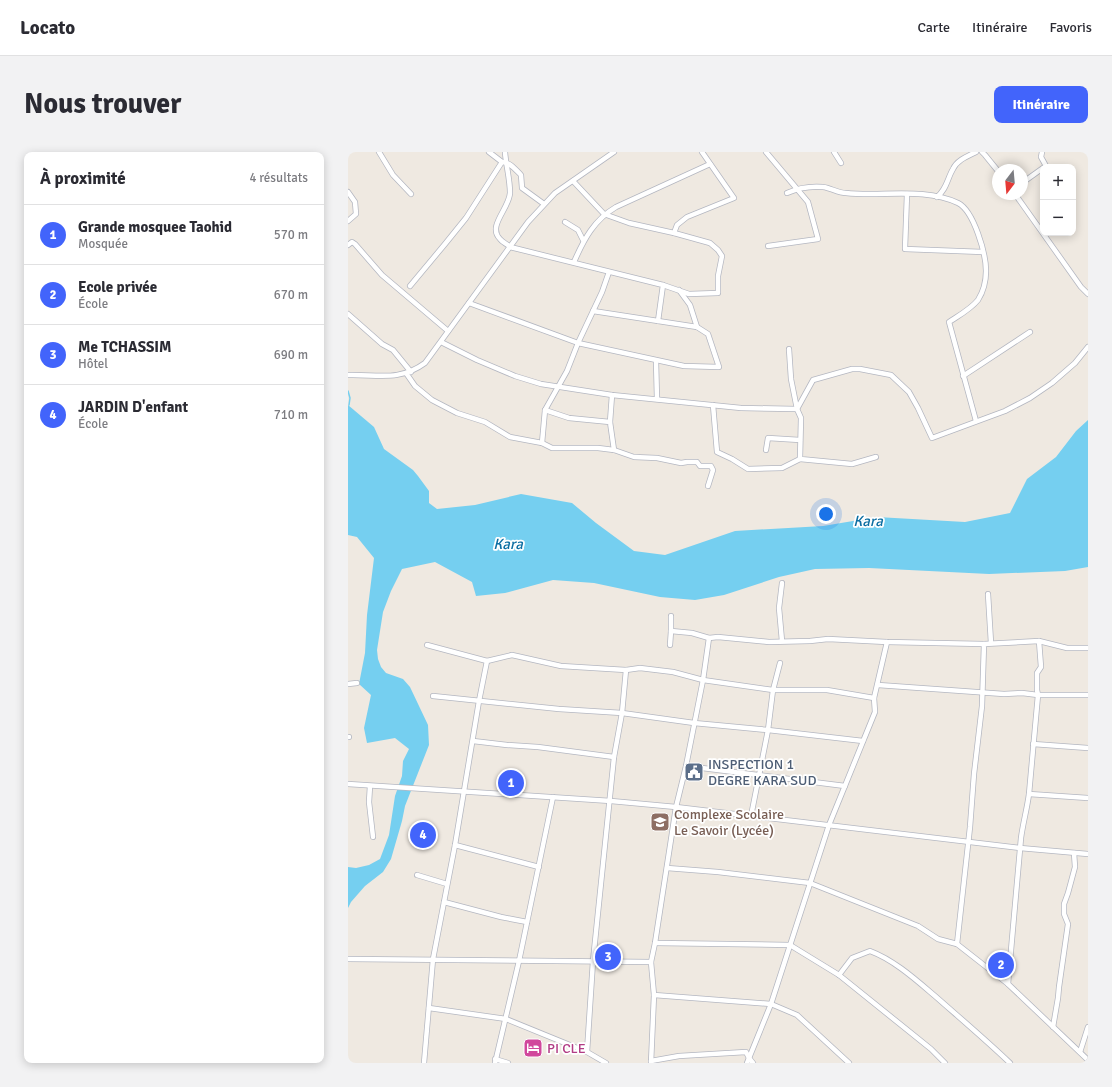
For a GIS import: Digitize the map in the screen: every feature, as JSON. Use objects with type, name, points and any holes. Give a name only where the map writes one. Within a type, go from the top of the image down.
[{"type":"street","points":[[379,152],[393,174],[411,194]]},
{"type":"street","points":[[489,152],[521,175],[522,188],[544,204]]},
{"type":"street","points":[[505,152],[504,162],[509,183],[509,200],[496,225],[496,229],[499,238],[510,247],[663,285],[688,294],[718,293],[718,276],[722,256],[710,243],[674,233],[629,224],[604,214],[573,181]]},
{"type":"street","points":[[348,375],[382,377],[408,373],[424,363],[441,342],[448,330],[528,222],[544,204],[555,193],[614,152]]},
{"type":"street","points":[[674,233],[677,225],[687,217],[734,198],[702,152]]},
{"type":"street","points":[[766,152],[808,202],[818,239],[768,246]]},
{"type":"street","points":[[834,152],[841,163]]},
{"type":"street","points":[[937,197],[945,189],[953,168],[958,162],[976,152]]},
{"type":"street","points":[[982,152],[992,164]]},
{"type":"street","points":[[1042,152],[1041,157],[1045,164]]},
{"type":"street","points":[[410,286],[466,218],[504,162]]},
{"type":"street","points":[[574,262],[584,240],[604,214],[616,207],[710,164]]},
{"type":"street","points":[[1028,179],[1040,171]]},
{"type":"street","points":[[787,193],[796,189],[823,187],[846,194],[907,194],[937,197],[951,200],[964,207],[973,223],[983,252],[986,271],[982,291],[977,301],[949,322],[976,421]]},
{"type":"street","points":[[348,192],[355,202],[356,214],[348,221]]},
{"type":"street","points":[[907,194],[905,249],[983,252]]},
{"type":"street","points":[[1019,200],[1081,287],[1088,294]]},
{"type":"street","points":[[565,222],[578,230],[584,240]]},
{"type":"street","points":[[348,245],[352,242],[382,274],[448,330]]},
{"type":"street","points":[[542,443],[545,410],[559,387],[602,292],[609,272]]},
{"type":"street","points":[[658,321],[663,285]]},
{"type":"street","points":[[679,290],[690,304],[697,327]]},
{"type":"street","points":[[469,303],[578,343],[684,366],[719,367],[708,334],[697,327],[593,312]]},
{"type":"street","points":[[348,314],[382,344],[393,350],[415,386],[432,400],[457,413],[485,422],[510,438],[542,443],[552,448],[598,448],[614,450],[634,457],[658,458],[681,463],[697,462],[700,466],[711,466],[713,470],[708,486]]},
{"type":"street","points":[[963,376],[1030,332]]},
{"type":"street","points":[[441,342],[477,360],[515,376],[541,384],[612,395],[741,408],[797,409]]},
{"type":"street","points":[[797,409],[813,380],[852,369],[860,369],[891,375],[909,392],[932,438],[1005,411],[1030,398],[1052,383],[1075,363],[1088,347]]},
{"type":"street","points":[[789,349],[791,379],[797,409],[801,418],[800,459]]},
{"type":"street","points":[[656,361],[657,399]]},
{"type":"street","points":[[612,395],[610,422],[614,450]]},
{"type":"street","points":[[713,405],[716,452],[732,459],[748,469],[782,468],[800,459],[852,464],[876,457]]},
{"type":"street","points":[[545,410],[569,418],[610,422]]},
{"type":"street","points":[[766,450],[768,438],[800,440]]},
{"type":"street","points":[[782,583],[779,608],[782,641]]},
{"type":"street","points":[[988,594],[991,643]]},
{"type":"street","points":[[670,645],[671,616]]},
{"type":"street","points":[[671,631],[692,633],[709,638],[718,637],[769,642],[828,639],[984,644],[1039,641],[1067,648],[1088,648]]},
{"type":"street","points":[[709,638],[686,766],[676,807],[655,943],[650,962],[654,994],[651,1062],[679,1056],[746,1052],[748,1061]]},
{"type":"street","points":[[1008,984],[1020,848],[1023,821],[1027,809],[1029,794],[1038,695],[1036,690],[1037,673],[1041,667],[1039,641]]},
{"type":"street","points":[[748,1061],[771,1004],[829,825],[875,712],[874,698],[887,642]]},
{"type":"street","points":[[957,944],[983,692],[984,644]]},
{"type":"street","points":[[427,645],[487,661],[512,656],[561,666],[626,670],[640,668],[673,672],[702,680],[774,690],[827,690],[874,698]]},
{"type":"street","points":[[424,1063],[433,959],[448,884],[487,661]]},
{"type":"street","points":[[751,816],[780,663]]},
{"type":"street","points":[[587,1052],[593,961],[611,801],[614,757],[622,712],[626,670]]},
{"type":"street","points":[[348,684],[356,683]]},
{"type":"street","points":[[878,685],[1038,695],[1088,696]]},
{"type":"street","points":[[433,696],[559,709],[622,712],[694,723],[863,741]]},
{"type":"street","points":[[473,740],[614,757]]},
{"type":"street","points":[[1033,744],[1088,748]]},
{"type":"street","points":[[686,766],[845,786]]},
{"type":"street","points":[[348,784],[464,793],[611,801],[676,807],[1020,848],[1088,854]]},
{"type":"street","points":[[370,786],[369,802],[373,837]]},
{"type":"street","points":[[1029,794],[1088,798]]},
{"type":"street","points":[[508,1063],[495,1061],[519,961],[553,797]]},
{"type":"street","points":[[455,845],[539,867]]},
{"type":"street","points":[[1053,1027],[1068,924],[1064,914],[1064,904],[1075,867],[1074,853]]},
{"type":"street","points":[[667,868],[718,872],[810,883],[918,926],[938,940],[957,944],[1008,984],[1088,1060]]},
{"type":"street","points":[[417,875],[448,884]]},
{"type":"street","points":[[444,902],[501,917],[527,922]]},
{"type":"street","points":[[655,943],[790,945],[839,975],[926,1045],[945,1063]]},
{"type":"street","points":[[839,975],[852,958],[870,951],[879,954],[909,974],[982,1036],[1010,1063]]},
{"type":"street","points":[[348,959],[650,962]]},
{"type":"street","points":[[654,994],[771,1004],[797,1015],[849,1063]]},
{"type":"street","points":[[428,1008],[506,1019],[587,1052],[606,1063]]},
{"type":"street","points":[[1080,1052],[1088,1027]]},
{"type":"street","points":[[748,1061],[754,1063]]},
{"type":"water","name":"Kara","points":[[348,405],[374,427],[384,449],[413,470],[429,491],[429,503],[437,509],[475,505],[521,494],[572,503],[634,551],[665,555],[735,531],[823,526],[877,517],[965,522],[1010,513],[1027,479],[1056,457],[1076,431],[1088,420],[1088,567],[1065,571],[989,574],[869,568],[815,569],[779,577],[724,595],[695,600],[660,597],[594,583],[553,580],[505,593],[476,596],[472,582],[435,562],[402,569],[383,612],[377,650],[378,659],[381,667],[386,673],[403,679],[410,687],[428,725],[429,745],[405,806],[391,859],[383,872],[365,886],[351,902],[348,908],[348,867],[356,868],[369,865],[380,859],[389,835],[395,796],[402,776],[403,761],[409,749],[395,738],[367,743],[364,728],[371,695],[359,684],[365,653],[367,615],[374,558],[357,537],[348,535]]},
{"type":"waterway","points":[[348,391],[350,398],[349,405]]},
{"type":"place","name":"INSPECTION 1 DEGRE KARA SUD","points":[[694,772]]},
{"type":"place","name":"Grande mosquee Taohid","points":[[511,783]]},
{"type":"place","name":"Complexe Scolaire Le Savoir (Lycée)","points":[[660,822]]},
{"type":"place","name":"JARDIN D'enfant","points":[[423,835]]},
{"type":"place","name":"Me TCHASSIM","points":[[608,957]]},
{"type":"place","name":"Ecole privée","points":[[1001,965]]},
{"type":"place","name":"PI CLE","points":[[533,1048]]}]
